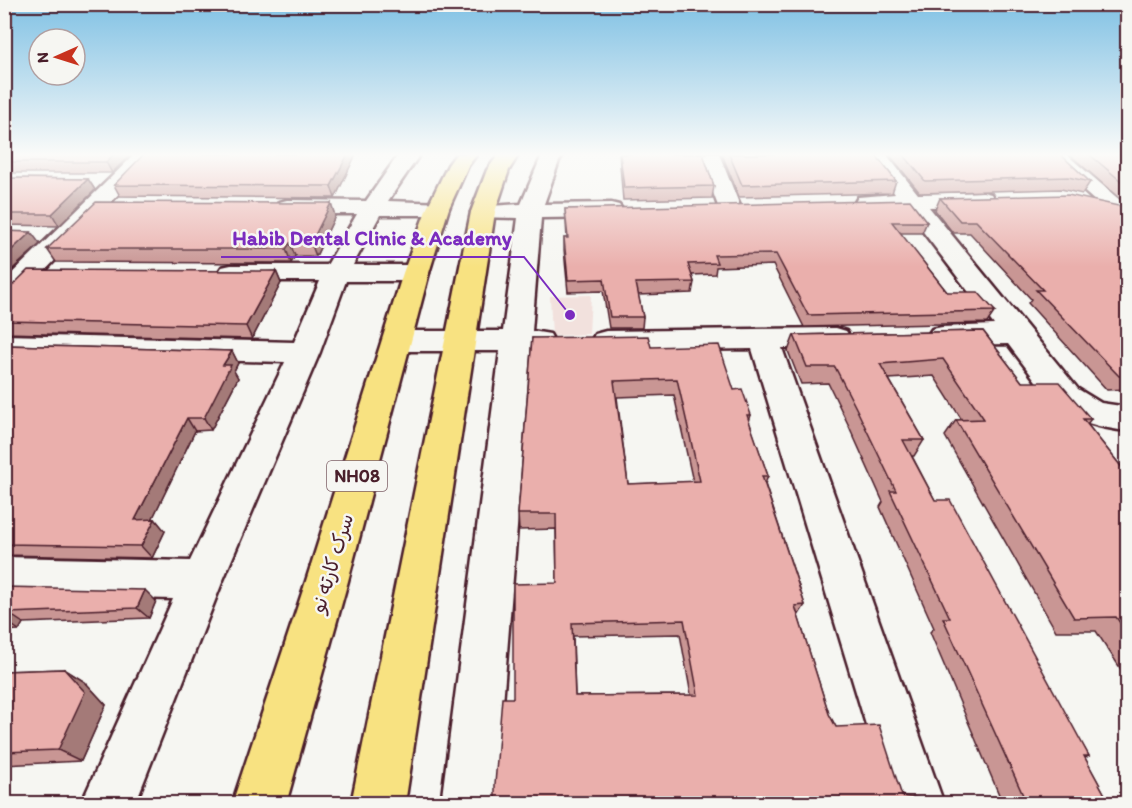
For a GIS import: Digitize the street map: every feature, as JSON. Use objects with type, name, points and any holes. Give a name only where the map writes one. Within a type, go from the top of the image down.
[{"type":"highway","name":"سرک کارته نو","points":[[259,804],[416,273],[446,192]]},
{"type":"highway","points":[[378,804],[483,212],[490,192]]},
{"type":"street","points":[[5,296],[109,192]]},
{"type":"street","points":[[108,804],[202,580],[305,352],[336,273],[383,192]]},
{"type":"street","points":[[468,804],[530,212],[537,192]]},
{"type":"street","points":[[705,207],[740,206],[732,192]]},
{"type":"street","points":[[903,192],[1066,397],[1082,410],[1099,416],[1128,419]]},
{"type":"street","points":[[1096,192],[1123,215]]},
{"type":"street","points":[[842,203],[1003,199]]},
{"type":"street","points":[[1072,201],[1123,215]]},
{"type":"street","points":[[264,207],[438,208]]},
{"type":"street","points":[[483,212],[635,209]]},
{"type":"street","points":[[35,234],[66,235]]},
{"type":"street","points":[[31,272],[66,272]]},
{"type":"street","points":[[207,273],[416,273]]},
{"type":"street","points":[[919,336],[1015,334]]},
{"type":"street","points":[[397,341],[860,338]]},
{"type":"street","points":[[764,340],[917,804]]},
{"type":"street","points":[[4,345],[305,352]]},
{"type":"street","points":[[4,576],[202,580]]},
{"type":"shaded area","points":[[591,295],[589,334],[552,336],[550,296]]},
{"type":"building","points":[[4,192],[75,192],[52,214],[4,214]]},
{"type":"building","points":[[1068,195],[1128,208],[1128,376],[1119,376],[1036,290],[1043,290],[976,221],[960,221],[940,198]]},
{"type":"building","points":[[910,200],[927,222],[892,222],[947,292],[978,292],[995,311],[808,315],[776,254],[714,255],[717,263],[688,264],[694,282],[636,283],[643,317],[610,317],[604,279],[568,280],[564,238],[568,238],[565,209]]},
{"type":"building","points":[[96,202],[331,203],[311,243],[290,243],[286,249],[47,249]]},
{"type":"building","points":[[4,231],[31,232],[4,257]]},
{"type":"building","points":[[28,270],[276,271],[246,326],[4,321],[4,293]]},
{"type":"building","points":[[983,331],[1022,382],[1059,382],[1091,419],[1083,419],[1128,475],[1128,634],[1116,617],[1074,618],[956,420],[984,419],[943,359],[880,364],[924,440],[903,440],[935,500],[950,500],[1089,756],[1084,756],[1110,804],[1027,804],[943,618],[950,618],[890,491],[896,491],[856,408],[835,367],[807,367],[794,335]]},
{"type":"building","points":[[648,336],[651,347],[719,345],[734,390],[742,389],[751,415],[747,415],[768,476],[762,476],[805,605],[795,606],[829,714],[836,727],[879,725],[902,796],[918,798],[920,804],[495,804],[502,698],[513,698],[513,584],[557,583],[556,514],[518,514],[532,338]],"holes":[[[677,379],[700,481],[628,484],[614,381]],[[684,620],[698,695],[575,696],[572,623]]]},
{"type":"building","points":[[4,345],[232,351],[223,365],[231,365],[204,418],[187,418],[135,520],[155,519],[141,546],[4,544]]},
{"type":"building","points":[[4,587],[145,590],[137,608],[8,613],[4,618]]},
{"type":"building","points":[[64,669],[85,692],[58,750],[4,752],[4,671]]},
{"type":"place","name":"Habib Dental Clinic & Academy","points":[[570,315]]}]
